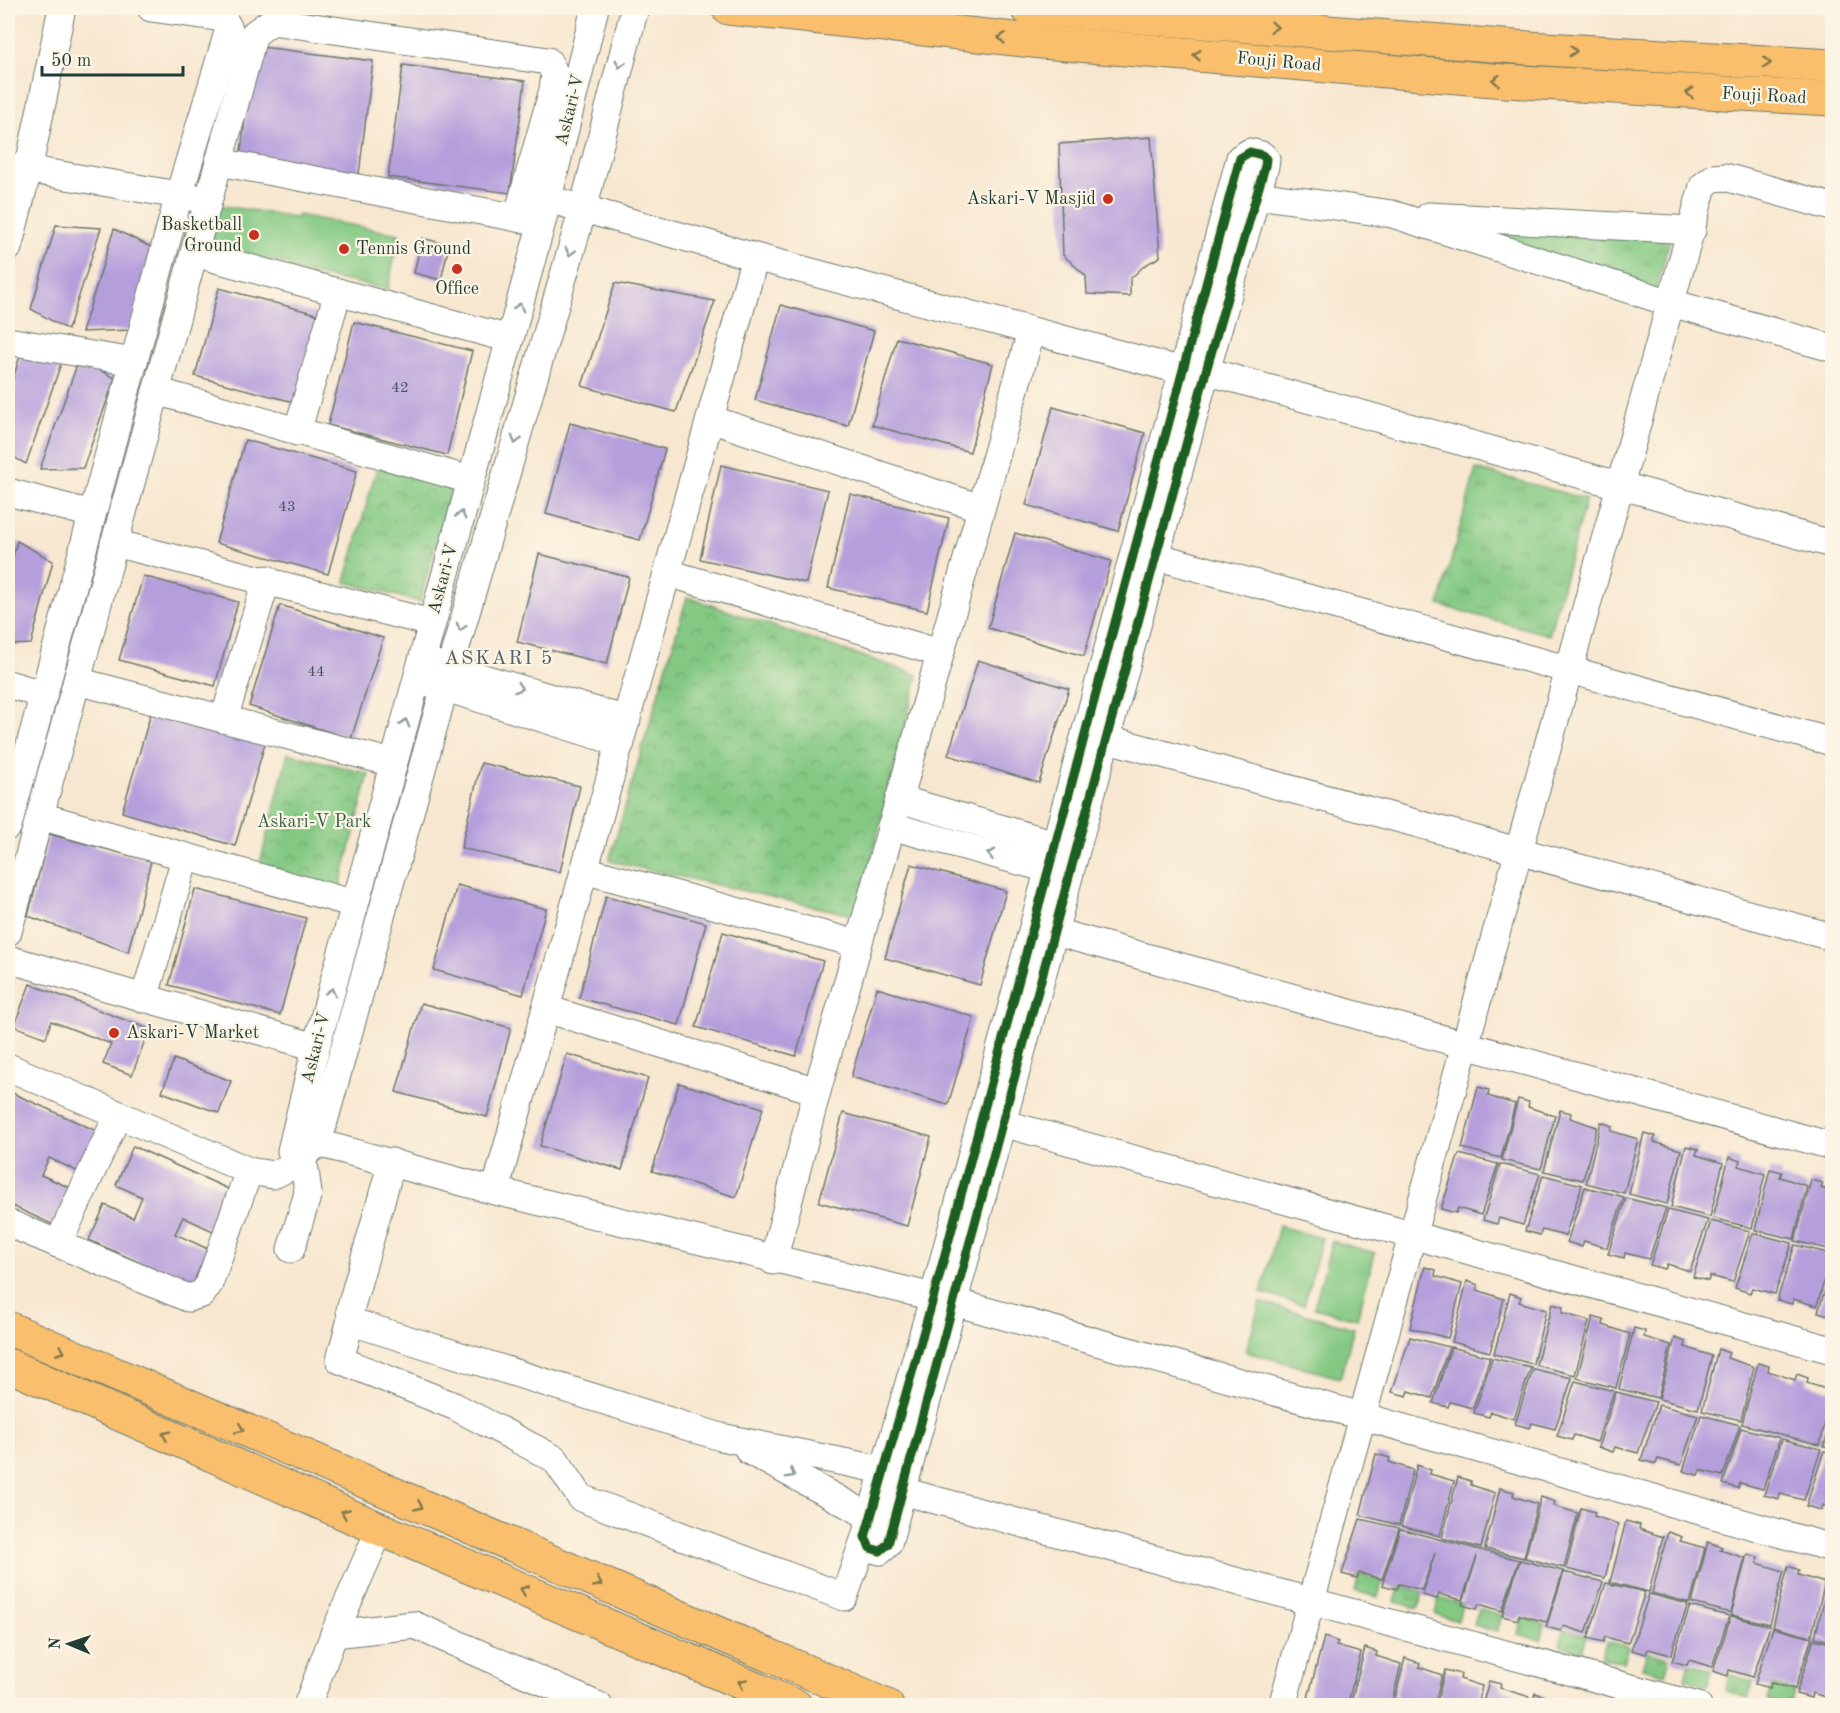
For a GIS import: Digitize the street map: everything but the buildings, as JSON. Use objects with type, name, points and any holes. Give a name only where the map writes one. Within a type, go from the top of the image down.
[{"type":"main road","name":"Fouji Road","points":[[728,8],[1042,42],[1458,77],[1833,99]]},
{"type":"main road","name":"Fouji Road","points":[[1027,8],[1528,48],[1833,66]]},
{"type":"main road","points":[[8,1328],[887,1706]]},
{"type":"main road","points":[[8,1365],[380,1528],[796,1706]]},
{"type":"street","points":[[8,248],[18,168],[62,8]]},
{"type":"street","points":[[8,826],[41,694],[179,195],[230,29],[223,18],[151,8]]},
{"type":"street","name":"Askari-V","points":[[302,1157],[316,1047],[510,339],[536,213],[595,8]]},
{"type":"street","name":"Askari-V","points":[[302,1157],[447,677],[583,208],[635,8]]},
{"type":"street","points":[[8,932],[254,34],[272,21],[548,62],[555,74],[536,213]]},
{"type":"street","points":[[392,1162],[350,1310],[351,1319],[340,1360],[454,1406],[555,1459],[581,1498],[844,1597],[868,1527],[883,1470],[944,1300],[1002,1123],[1055,932],[1057,858],[1108,739],[1155,556],[1194,371],[1240,158],[1250,152],[1262,155],[1266,159],[1256,195],[1194,371],[1057,858],[944,1300],[902,1491],[884,1549],[879,1551],[870,1548],[868,1527]]},
{"type":"street","points":[[219,162],[536,213],[583,208],[1031,332],[1194,371],[1833,544]]},
{"type":"street","points":[[18,168],[209,200]]},
{"type":"street","points":[[1282,1706],[1622,486],[1703,186],[1713,178],[1725,177],[1833,207]]},
{"type":"street","points":[[1256,195],[1392,214],[1692,230]]},
{"type":"street","points":[[1392,214],[1671,303],[1833,348]]},
{"type":"street","points":[[194,253],[510,339]]},
{"type":"street","points":[[495,1191],[755,257]]},
{"type":"street","points":[[297,432],[338,292]]},
{"type":"street","points":[[773,1261],[817,1091],[1031,332]]},
{"type":"street","points":[[8,340],[134,362]]},
{"type":"street","points":[[156,391],[470,480]]},
{"type":"street","points":[[710,419],[981,508]]},
{"type":"street","points":[[8,492],[92,514]]},
{"type":"street","points":[[114,543],[267,579],[432,623]]},
{"type":"street","points":[[1155,556],[1833,742]]},
{"type":"street","points":[[668,573],[940,653]]},
{"type":"street","points":[[225,719],[267,579]]},
{"type":"street","points":[[420,670],[624,732]]},
{"type":"street","points":[[77,681],[393,762]]},
{"type":"street","points":[[8,684],[41,694]]},
{"type":"street","points":[[1108,739],[1833,937]]},
{"type":"street","points":[[899,799],[1057,858]]},
{"type":"street","points":[[39,816],[354,904]]},
{"type":"street","points":[[891,826],[1057,858]]},
{"type":"street","points":[[144,999],[185,858]]},
{"type":"street","points":[[584,870],[858,944]]},
{"type":"street","points":[[1055,932],[1466,1043],[1833,1146]]},
{"type":"street","points":[[8,959],[316,1047]]},
{"type":"street","points":[[546,1009],[817,1091]]},
{"type":"street","points":[[8,1067],[249,1171],[273,1175],[302,1157],[392,1162],[495,1191],[773,1261],[944,1300],[1833,1548]]},
{"type":"street","points":[[58,1244],[118,1115]]},
{"type":"street","points":[[1002,1123],[1833,1350]]},
{"type":"street","points":[[291,1249],[308,1193],[302,1157]]},
{"type":"street","points":[[8,1223],[188,1298],[202,1294],[208,1284],[249,1171]]},
{"type":"street","points":[[351,1319],[369,1328],[721,1437],[883,1470]]},
{"type":"street","points":[[721,1437],[868,1527]]},
{"type":"street","points":[[902,1491],[1698,1706]]},
{"type":"street","points":[[307,1706],[334,1634],[380,1528]]},
{"type":"street","points":[[334,1634],[414,1625],[599,1706]]},
{"type":"green space","name":"Tennis Ground","points":[[218,205],[297,218],[298,215],[399,234],[388,289],[289,270],[289,264],[210,251]]},
{"type":"green space","points":[[1451,223],[1670,240],[1656,289]]},
{"type":"green space","points":[[377,467],[451,487],[420,602],[345,582]]},
{"type":"green space","points":[[1476,469],[1586,499],[1549,635],[1439,605]]},
{"type":"green space","points":[[687,597],[918,675],[857,916],[609,861]]},
{"type":"green space","name":"Askari-V Park","points":[[288,753],[369,774],[339,891],[258,871]]},
{"type":"green space","points":[[1279,1226],[1322,1238],[1304,1305],[1261,1293]]},
{"type":"green space","points":[[1332,1241],[1375,1253],[1357,1319],[1314,1308]]},
{"type":"green space","points":[[1260,1302],[1354,1328],[1340,1378],[1246,1352]]},
{"type":"green space","points":[[1359,1575],[1382,1581],[1378,1597],[1355,1591]]},
{"type":"green space","points":[[1400,1586],[1423,1592],[1418,1608],[1395,1602]]},
{"type":"green space","points":[[1439,1598],[1462,1604],[1458,1621],[1435,1614]]},
{"type":"green space","points":[[1479,1609],[1502,1615],[1497,1632],[1474,1625]]},
{"type":"green space","points":[[1522,1618],[1545,1624],[1541,1640],[1518,1634]]},
{"type":"green space","points":[[1564,1629],[1587,1635],[1582,1652],[1560,1645]]},
{"type":"green space","points":[[1606,1641],[1629,1647],[1624,1663],[1602,1657]]},
{"type":"green space","points":[[1647,1652],[1670,1658],[1665,1674],[1642,1668]]},
{"type":"green space","points":[[1689,1663],[1712,1670],[1708,1686],[1685,1679]]},
{"type":"green space","points":[[1730,1675],[1753,1681],[1748,1698],[1725,1691]]},
{"type":"green space","points":[[1772,1685],[1794,1691],[1790,1705],[1767,1701]]},
{"type":"cycle path","points":[[1250,152],[1262,155],[1266,159],[1265,166],[1206,371],[888,1544],[880,1551],[870,1548],[865,1537],[933,1299],[1240,158],[1250,152]]},
{"type":"place","name":"Askari-V Masjid","points":[[1108,199]]},
{"type":"place","name":"Basketball Ground","points":[[254,235]]},
{"type":"place","name":"Tennis Ground","points":[[344,249]]},
{"type":"place","name":"Office","points":[[457,269]]},
{"type":"place","name":"Askari-V Market","points":[[114,1033]]},
{"type":"district","name":"ASKARI 5","points":[[499,659]]}]
